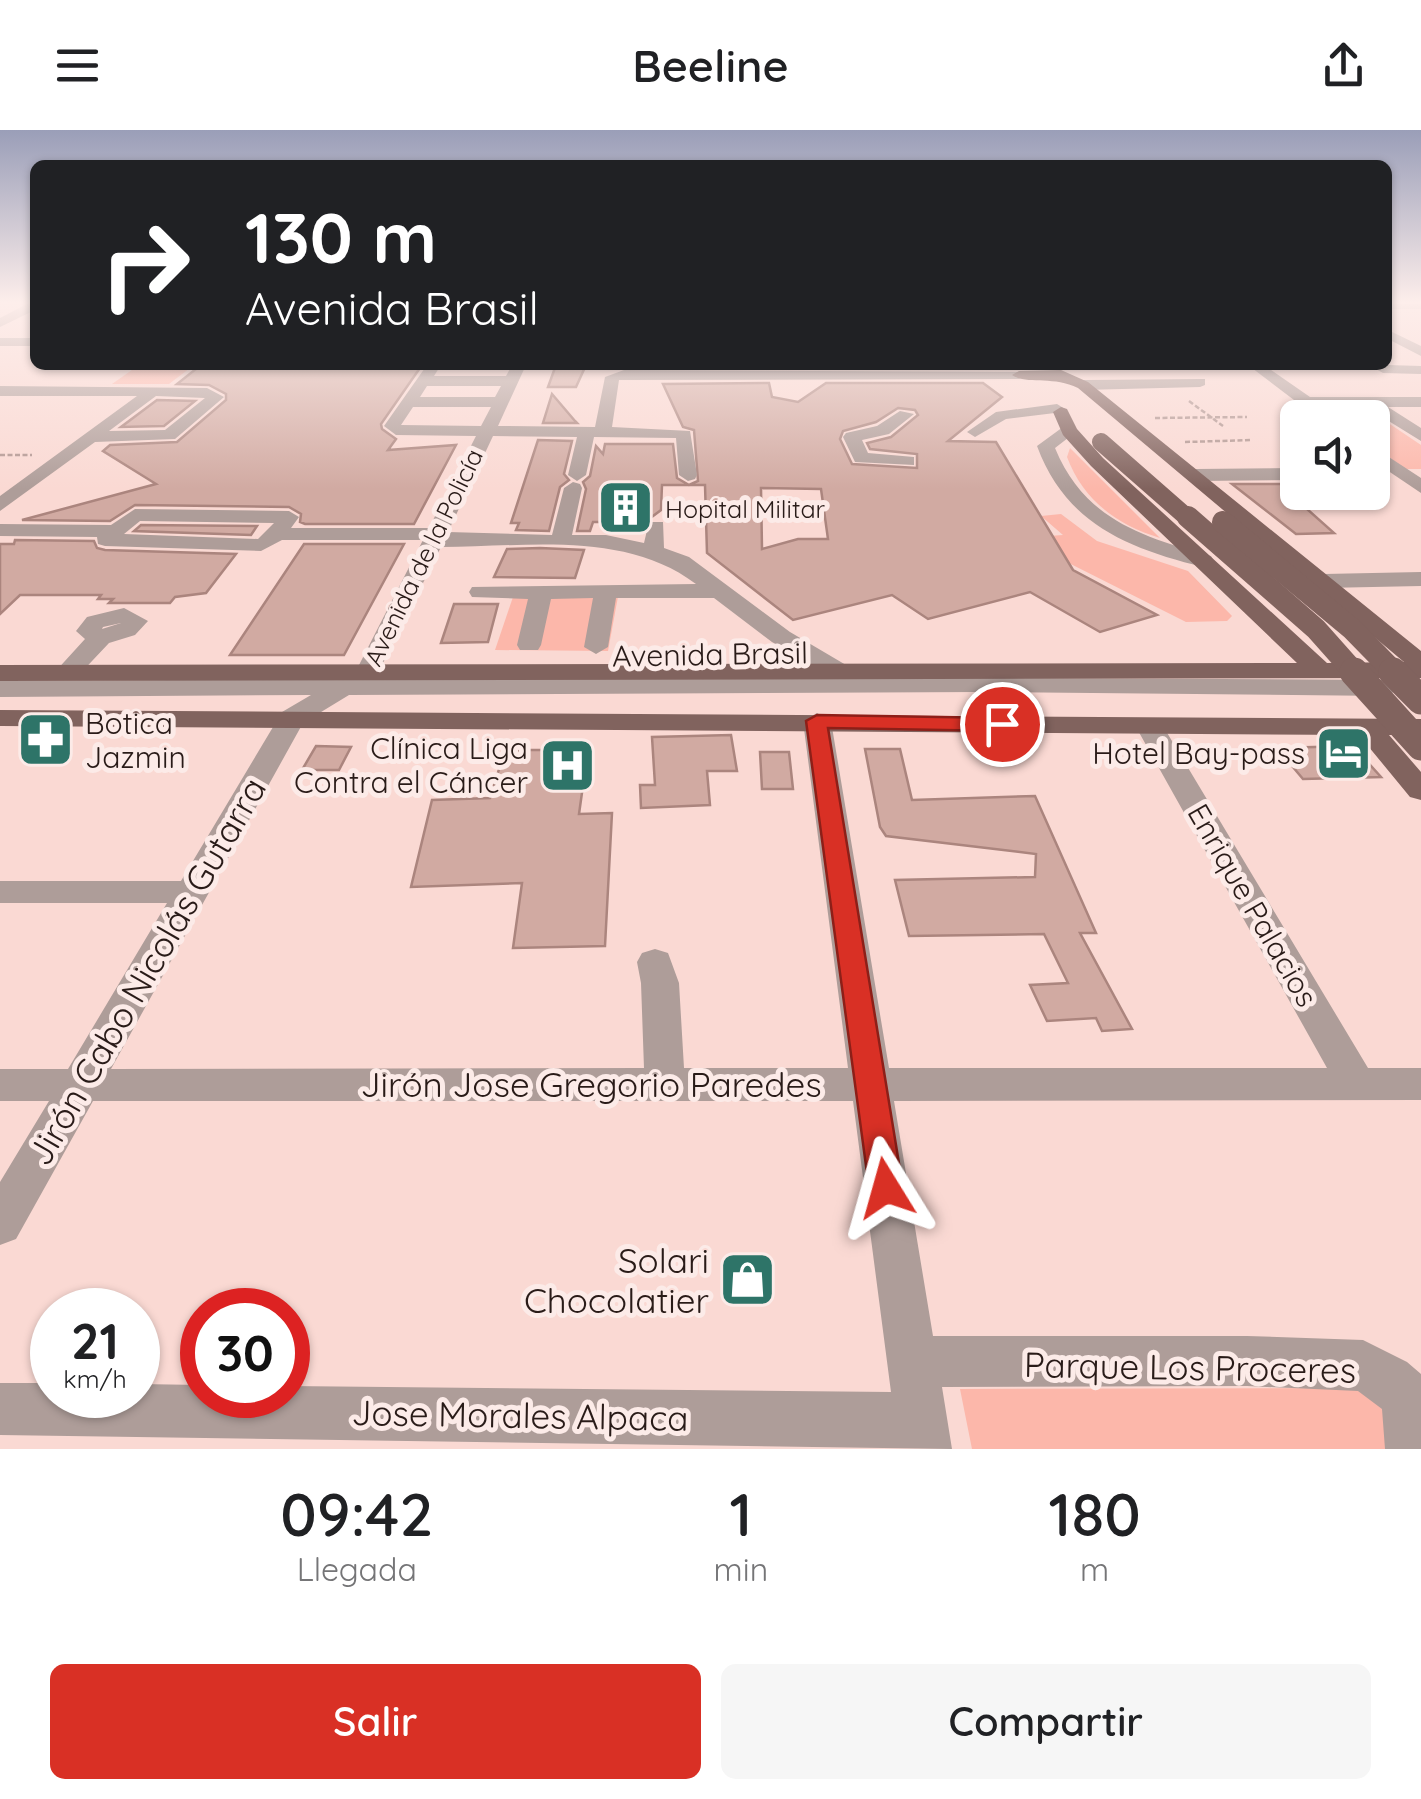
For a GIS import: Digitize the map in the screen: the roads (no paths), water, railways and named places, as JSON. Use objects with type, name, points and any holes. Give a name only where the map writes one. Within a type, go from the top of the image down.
[{"type":"main road","points":[[1018,374],[1064,375],[1352,629],[1412,669]]},
{"type":"main road","points":[[1018,374],[1203,560],[1320,669]]},
{"type":"main road","points":[[1062,417],[1101,442],[1316,629],[1421,746]]},
{"type":"main road","points":[[1126,430],[1157,442],[1324,581],[1412,669],[1421,702]]},
{"type":"main road","name":"Avenida Brasil","points":[[0,718],[316,703],[372,695],[830,670],[1412,669]]},
{"type":"main road","points":[[830,670],[981,684]]},
{"type":"main road","name":"Avenida Brasil","points":[[0,673],[67,673],[817,721],[1421,727]]},
{"type":"main road","points":[[817,721],[846,715],[1072,706]]},
{"type":"main road","points":[[1367,727],[1421,791]]},
{"type":"street","points":[[431,370],[392,426],[396,430],[684,435],[688,475]]},
{"type":"street","points":[[1064,375],[1140,370]]},
{"type":"street","points":[[1262,370],[1303,400]]},
{"type":"street","points":[[1383,370],[1421,370]]},
{"type":"street","points":[[423,381],[515,373]]},
{"type":"street","name":"Avenida de la Policía","points":[[316,703],[372,695],[484,432],[515,373]]},
{"type":"street","points":[[561,540],[575,482],[612,377],[807,375],[796,386],[822,392],[842,388],[868,375],[937,386],[1018,374]]},
{"type":"street","points":[[1064,375],[1200,382]]},
{"type":"street","points":[[0,391],[153,391],[206,393],[216,397],[168,435],[91,437]]},
{"type":"street","points":[[0,505],[153,391]]},
{"type":"street","points":[[408,402],[500,402]]},
{"type":"street","points":[[1390,402],[1421,402]]},
{"type":"street","points":[[906,414],[883,430],[852,437],[861,458],[908,460]]},
{"type":"street","points":[[975,432],[1002,414],[1062,417],[1046,446],[1050,462],[1083,510],[1113,530],[1203,560]]},
{"type":"street","points":[[1390,415],[1421,436]]},
{"type":"street","points":[[1411,473],[1421,487]]},
{"type":"street","points":[[1196,475],[1280,474]]},
{"type":"street","points":[[0,480],[33,480]]},
{"type":"street","points":[[131,516],[288,517],[271,542],[261,544],[106,542],[115,531],[131,516]]},
{"type":"street","points":[[189,542],[213,516]]},
{"type":"street","points":[[653,551],[656,526]]},
{"type":"street","points":[[0,530],[115,531]]},
{"type":"street","points":[[276,534],[606,541],[653,551],[680,562],[830,670]]},
{"type":"street","points":[[1324,581],[1421,579]]},
{"type":"street","points":[[480,592],[718,591]]},
{"type":"street","points":[[529,645],[540,592]]},
{"type":"street","points":[[596,647],[606,592]]},
{"type":"street","points":[[67,673],[102,636]]},
{"type":"street","name":"Avenida Brasil","points":[[372,695],[981,684],[1421,688]]},
{"type":"street","name":"Avenida Brasil","points":[[0,689],[316,703]]},
{"type":"street","name":"Avenida Brasil","points":[[372,695],[1072,706],[1421,702]]},
{"type":"street","name":"Avenida Brasil","points":[[0,701],[316,703]]},
{"type":"street","name":"Jirón Cabo Nicolás Gutarra","points":[[0,1224],[192,892],[316,703]]},
{"type":"street","points":[[817,721],[923,1434]]},
{"type":"street","name":"Enrique Palacios","points":[[1150,727],[1356,1083]]},
{"type":"street","points":[[0,892],[192,892]]},
{"type":"street","points":[[655,962],[660,983],[665,1084]]},
{"type":"street","name":"Jirón Jose Gregorio Paredes","points":[[0,1085],[1421,1084]]},
{"type":"street","name":"Parque Los Proceres","points":[[912,1362],[1247,1361],[1363,1366],[1389,1380],[1406,1397],[1412,1449]]},
{"type":"street","name":"Jose Morales Alpaca","points":[[0,1409],[923,1434]]},
{"type":"place","name":"Hopital Militar","points":[[626,508]]},
{"type":"place","name":"Botica Jazmin","points":[[46,740]]},
{"type":"place","name":"Hotel Bay-pass","points":[[1344,753]]},
{"type":"place","name":"Clínica Liga Contra el Cáncer","points":[[567,765]]},
{"type":"place","name":"Solari Chocolatier","points":[[748,1280]]}]
